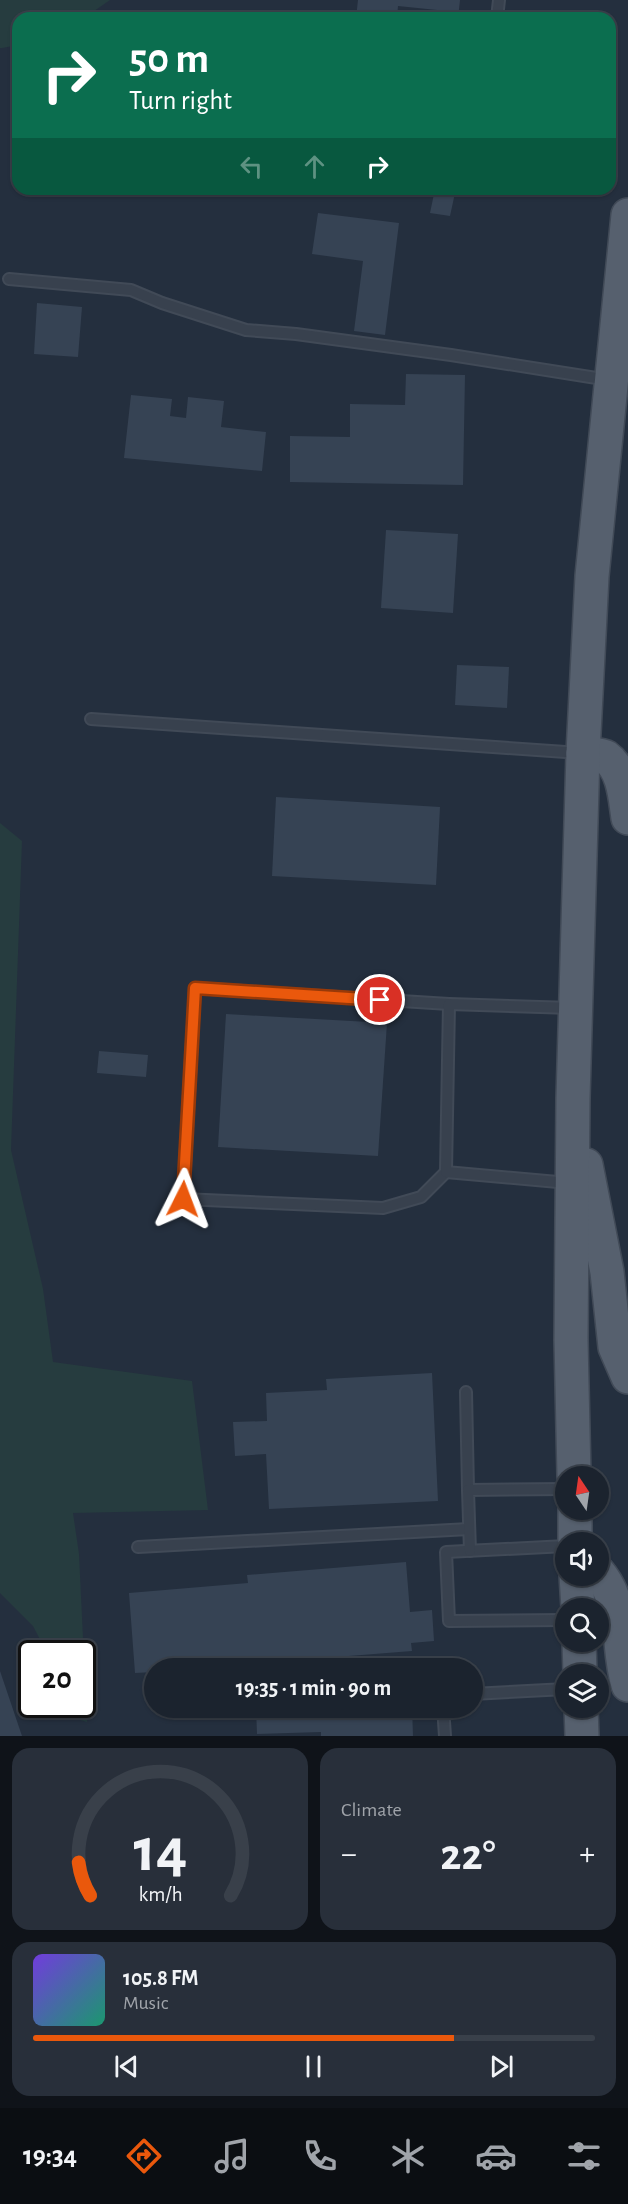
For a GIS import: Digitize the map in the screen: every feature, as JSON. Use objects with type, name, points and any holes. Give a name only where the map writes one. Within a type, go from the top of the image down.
[{"type":"main road","points":[[574,1466],[571,1340],[573,1098],[583,753],[592,576],[620,389],[618,313],[628,214]]},
{"type":"main road","points":[[583,753],[605,756],[617,770],[624,790],[628,818]]},
{"type":"main road","points":[[573,1098],[607,1272],[615,1347],[628,1377]]},
{"type":"main road","points":[[607,1586],[614,1597],[619,1616],[628,1685]]},
{"type":"main road","points":[[581,1718],[582,1736]]},
{"type":"lane","points":[[9,279],[131,290],[162,303],[246,330],[296,334],[452,355],[620,389]]},
{"type":"lane","points":[[91,719],[583,753]]},
{"type":"lane","points":[[449,1004],[446,1172],[422,1197],[383,1208],[183,1199],[195,988],[449,1004],[576,1008]]},
{"type":"lane","points":[[446,1172],[572,1184]]},
{"type":"lane","points":[[466,1392],[470,1551]]},
{"type":"lane","points":[[468,1490],[555,1489]]},
{"type":"lane","points":[[138,1547],[469,1529]]},
{"type":"lane","points":[[555,1547],[446,1552],[449,1621],[555,1620]]},
{"type":"lane","points":[[483,1693],[555,1690]]},
{"type":"lane","points":[[444,1718],[445,1736]]},
{"type":"green space","points":[[0,0],[110,0],[93,12],[12,12],[12,46],[0,48]]},
{"type":"green space","points":[[0,823],[22,841],[11,1150],[43,1289],[53,1362],[192,1381],[208,1510],[73,1513],[79,1554],[83,1640],[40,1640],[33,1626],[0,1593]]},
{"type":"building","points":[[358,0],[460,0],[459,12],[437,12],[437,10],[398,6],[398,12],[357,12]]},
{"type":"building","points":[[434,195],[455,195],[450,216],[430,213]]},
{"type":"building","points":[[318,213],[399,223],[385,335],[354,331],[363,261],[312,254]]},
{"type":"building","points":[[37,303],[82,307],[78,357],[34,354]]},
{"type":"building","points":[[406,374],[465,375],[463,485],[290,482],[290,436],[350,437],[350,404],[405,405]]},
{"type":"building","points":[[131,395],[172,399],[170,416],[186,418],[188,397],[224,401],[221,427],[266,432],[262,471],[124,458]]},
{"type":"building","points":[[386,530],[458,534],[453,613],[381,608]]},
{"type":"building","points":[[457,665],[509,667],[507,708],[455,705]]},
{"type":"building","points":[[276,797],[440,807],[436,885],[272,876]]},
{"type":"building","points":[[226,1014],[387,1023],[378,1156],[218,1147]]},
{"type":"building","points":[[99,1051],[148,1055],[146,1077],[97,1073]]},
{"type":"building","points":[[432,1373],[438,1501],[269,1509],[266,1454],[235,1456],[233,1422],[267,1421],[266,1393],[327,1390],[326,1379]]},
{"type":"building","points":[[406,1562],[410,1612],[432,1610],[434,1641],[411,1643],[412,1651],[324,1658],[144,1658],[144,1673],[135,1673],[129,1593],[248,1583],[247,1575]]},
{"type":"building","points":[[0,1671],[22,1736],[0,1736]]},
{"type":"building","points":[[256,1718],[412,1718],[413,1736],[321,1736],[321,1732],[257,1734]]},
{"type":"route","points":[[183,1199],[195,988],[380,1000]]}]
